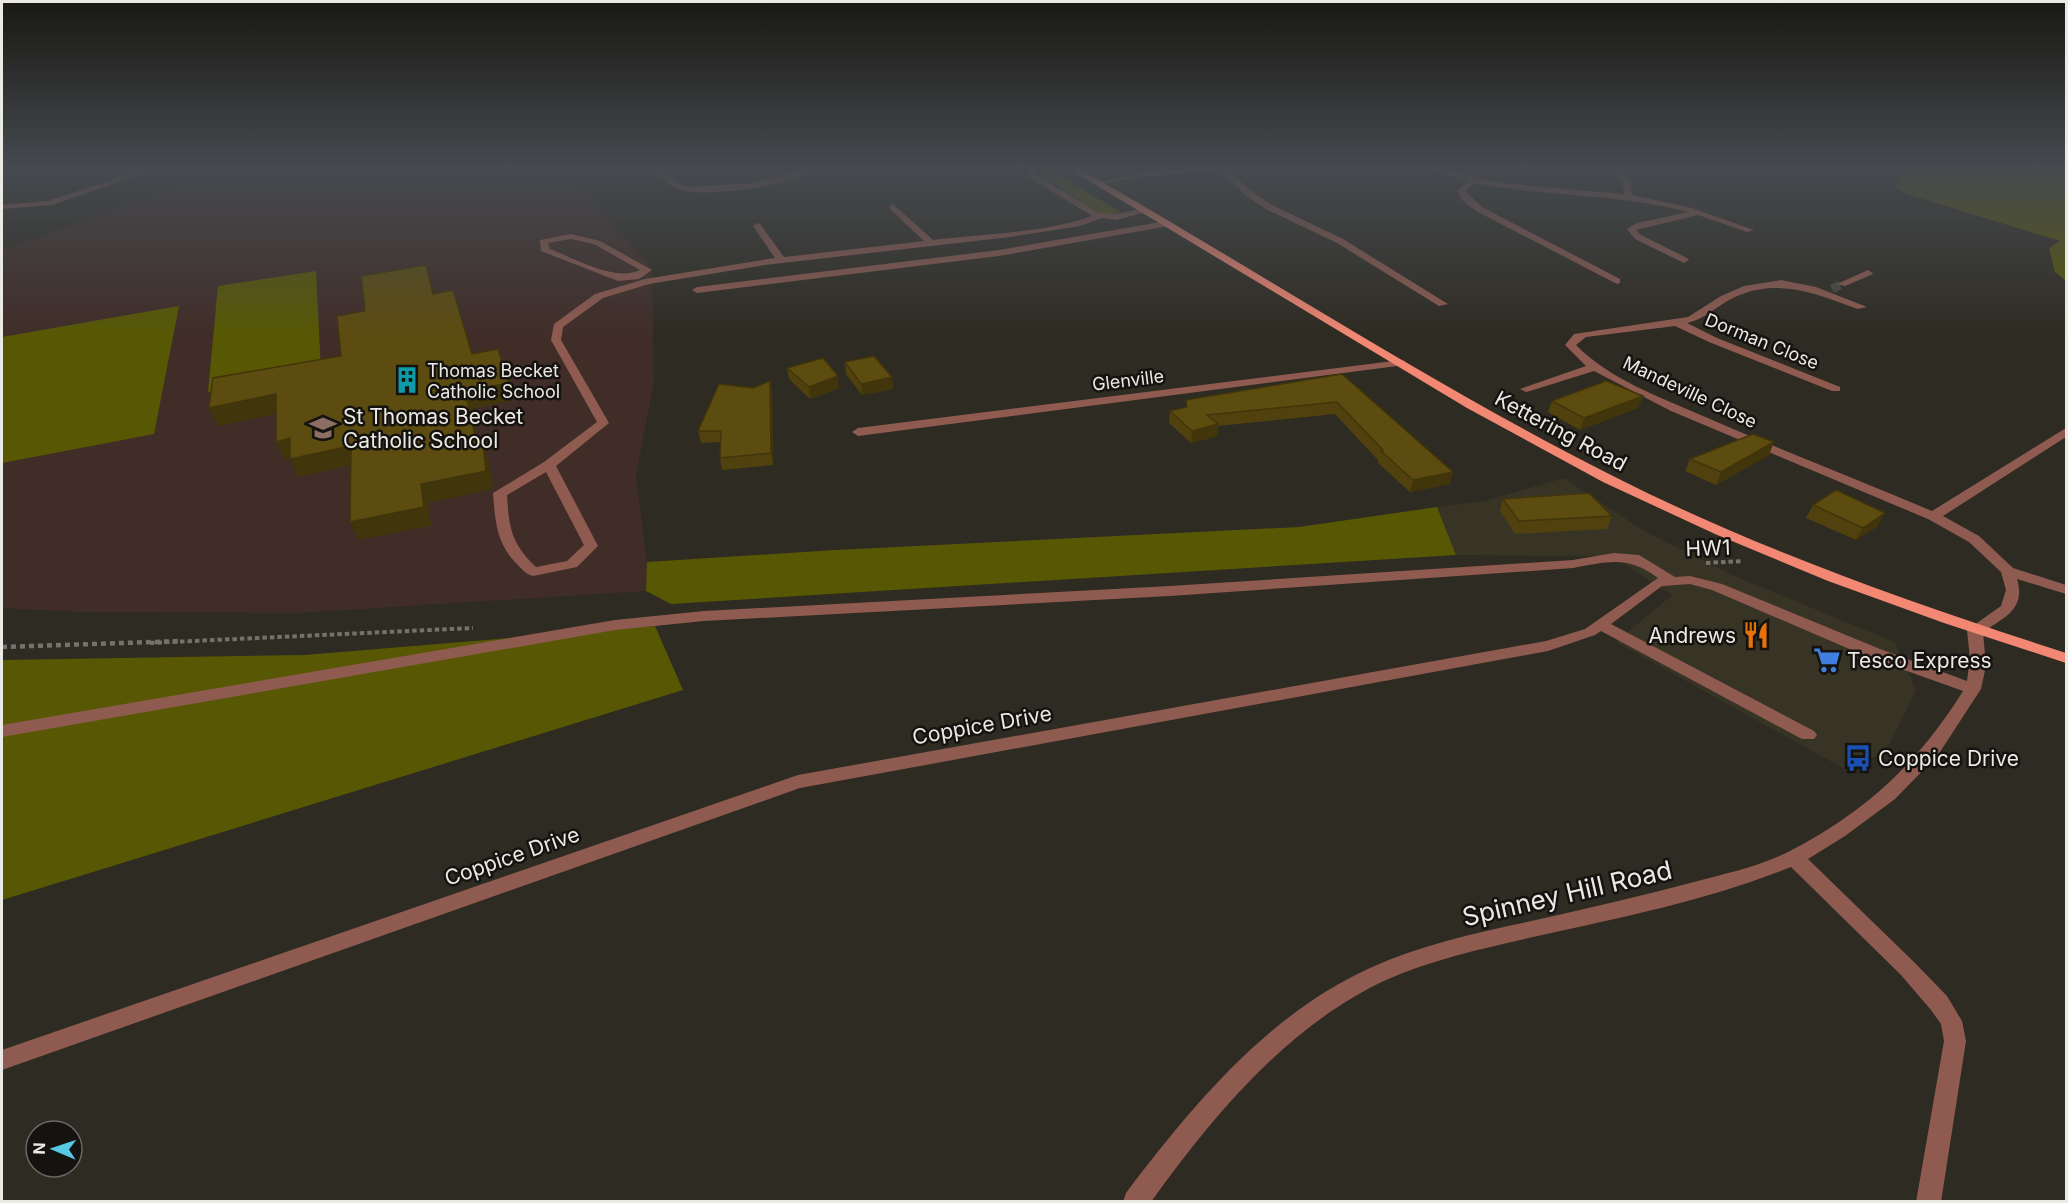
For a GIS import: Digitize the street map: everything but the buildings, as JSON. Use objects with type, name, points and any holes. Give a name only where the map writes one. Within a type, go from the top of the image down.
[{"type":"main road","name":"Kettering Road","points":[[1166,224],[1401,363],[1607,479],[1761,549],[1885,599],[2067,658]]},
{"type":"street","points":[[910,223],[931,243]]},
{"type":"street","points":[[549,465],[591,546],[572,564],[533,572],[510,551],[501,520],[500,493],[549,465],[603,423],[556,339],[558,326],[599,296],[632,281],[647,270],[591,239],[566,236],[543,242],[546,251],[618,278],[632,281],[648,281],[782,260],[931,243],[1071,223]]},
{"type":"street","points":[[1303,223],[1387,267],[1443,304]]},
{"type":"street","points":[[1506,223],[1617,281]]},
{"type":"street","points":[[1648,223],[1631,229],[1631,232],[1684,260]]},
{"type":"street","points":[[1731,223],[1750,230]]},
{"type":"street","points":[[697,290],[1019,250],[1166,224]]},
{"type":"street","points":[[757,226],[782,260]]},
{"type":"street","points":[[1842,284],[1868,273]]},
{"type":"street","name":"Mandeville Close","points":[[1862,307],[1827,291],[1792,283],[1761,284],[1730,295],[1703,315],[1676,322],[1578,336],[1570,345],[1571,350],[1594,367],[1666,405],[1933,516],[1974,539],[2008,571]]},
{"type":"street","name":"Dorman Close","points":[[1676,322],[1713,340],[1836,389]]},
{"type":"street","name":"Glenville","points":[[858,432],[1401,363]]},
{"type":"street","points":[[1526,389],[1594,367]]},
{"type":"street","points":[[1933,516],[2067,432]]},
{"type":"street","points":[[2,731],[604,627],[704,616],[1158,591],[1573,564],[1631,555],[1652,565],[1670,580]]},
{"type":"street","points":[[2008,571],[2067,590]]},
{"type":"street","points":[[1975,630],[2008,608],[2013,590],[2008,571]]},
{"type":"street","name":"Coppice Drive","points":[[2,1060],[798,782],[1548,646],[1574,639],[1602,625],[1649,587],[1670,580],[1690,580],[1718,587],[1875,653],[1973,689]]},
{"type":"street","points":[[1602,625],[1808,735]]},
{"type":"street","name":"Spinney Hill Road","points":[[1135,1202],[1158,1169],[1247,1066],[1306,1018],[1359,984],[1416,958],[1469,943],[1642,904],[1733,879],[1793,858],[1861,815],[1917,769],[1939,741],[1973,689],[1979,661],[1975,630]]},
{"type":"street","points":[[1793,858],[1908,969],[1951,1021],[1954,1041],[1952,1063],[1928,1202]]},
{"type":"path","name":"HW1","points":[[1696,564],[1741,562],[1761,549]]},
{"type":"shaded area","name":"St Thomas Becket Catholic School","points":[[77,223],[612,223],[652,268],[654,381],[636,476],[647,562],[646,591],[297,613],[80,612],[2,608],[2,250]]},
{"type":"shaded area","points":[[2002,223],[2066,223],[2066,281],[2055,272],[2049,248],[2060,241]]},
{"type":"shaded area","points":[[316,271],[321,372],[208,392],[218,286]]},
{"type":"shaded area","points":[[179,306],[154,434],[2,463],[2,337]]},
{"type":"shaded area","points":[[1564,478],[1646,532],[1734,576],[1895,642],[1916,690],[1886,750],[1848,771],[1616,642],[1672,595],[1612,556],[1456,555],[1437,507],[1485,501]]},
{"type":"shaded area","points":[[1437,507],[1456,555],[671,604],[646,591],[647,562],[836,550],[1299,527]]},
{"type":"shaded area","points":[[655,626],[683,690],[2,900],[2,660],[305,655]]},
{"type":"tunnel","points":[[1832,289],[1842,284]]},
{"type":"place","name":"Thomas Becket Catholic School","points":[[407,380]]},
{"type":"place","name":"St Thomas Becket Catholic School","points":[[323,428]]},
{"type":"place","name":"Andrews","points":[[1756,635]]},
{"type":"place","name":"Tesco Express","points":[[1827,660]]},
{"type":"place","name":"Coppice Drive","points":[[1858,758]]}]
